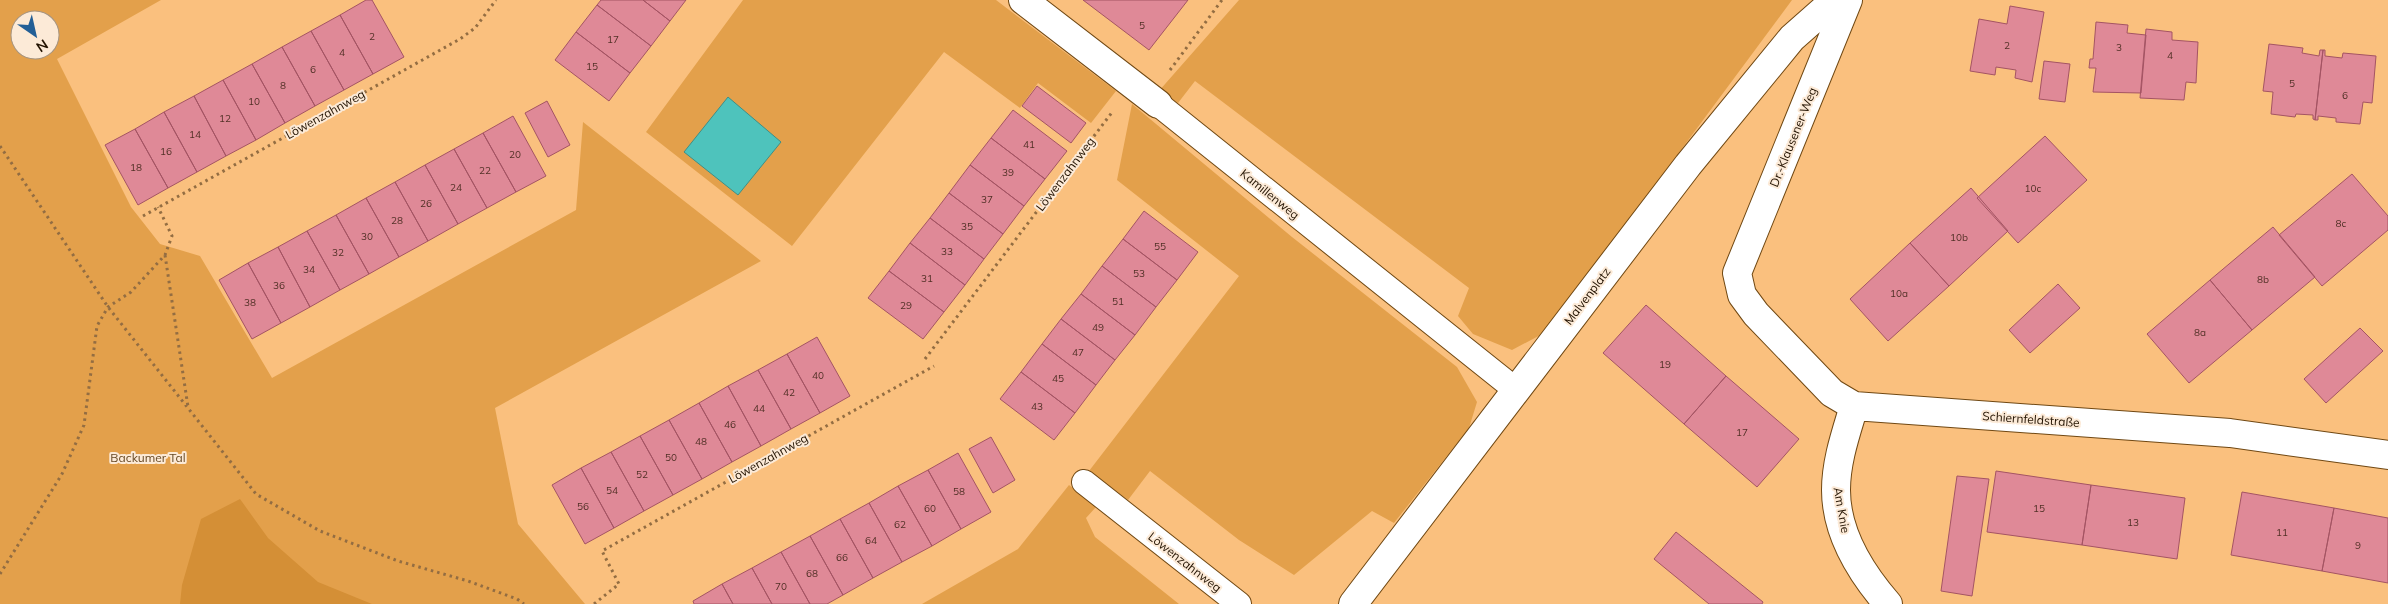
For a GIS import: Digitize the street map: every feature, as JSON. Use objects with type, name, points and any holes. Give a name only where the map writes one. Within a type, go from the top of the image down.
[{"type":"street","name":"Kamillenweg","points":[[1023,0],[1147,95]]},
{"type":"street","name":"Malvenplatz","points":[[1353,604],[1694,157],[1792,38],[1835,0]]},
{"type":"street","name":"Dr.-Klausener-Weg","points":[[1737,273],[1848,0]]},
{"type":"street","name":"Schiernfeldstraße","points":[[1737,273],[1742,294],[1756,314],[1832,393],[1854,406],[2230,433],[2388,455]]},
{"type":"street","name":"Am Knie","points":[[1854,406],[1839,459],[1836,490],[1841,521],[1849,546],[1860,568],[1888,604]]},
{"type":"lane","name":"Kamillenweg","points":[[1147,95],[1516,390]]},
{"type":"lane","name":"Löwenzahnweg","points":[[1084,482],[1239,604]]},
{"type":"path","name":"Löwenzahnweg","points":[[143,216],[460,39],[475,28],[496,0]]},
{"type":"path","name":"Löwenzahnweg","points":[[925,359],[1147,95],[1222,0]]},
{"type":"path","points":[[0,146],[108,308],[256,494],[320,531],[398,561],[501,593],[524,604]]},
{"type":"path","points":[[0,574],[62,474],[84,425],[97,326],[108,308],[131,292],[165,254],[172,236],[158,207]]},
{"type":"path","points":[[165,254],[188,407]]},
{"type":"path","name":"Löwenzahnweg","points":[[594,604],[619,584],[602,551],[934,366]]},
{"type":"green space","name":"Backumer Tal","points":[[0,0],[161,0],[60,57],[60,10],[10,10],[10,60],[58,60],[131,207],[160,244],[200,256],[272,378],[576,210],[583,122],[761,261],[495,408],[518,524],[585,604],[0,604]]},
{"type":"green space","points":[[743,0],[996,0],[1116,91],[1091,123],[1038,83],[1020,108],[944,52],[792,246],[646,132]]},
{"type":"green space","points":[[1239,0],[1792,0],[1546,332],[1512,350],[1473,334],[1458,316],[1469,288],[1195,81],[1178,103],[1158,92]]},
{"type":"green space","points":[[1132,104],[1292,237],[1457,367],[1477,402],[1469,428],[1394,523],[1372,511],[1294,575],[1239,540],[1150,471],[1128,500],[1089,471],[1239,276],[1117,180]]},
{"type":"green space","points":[[1069,485],[1096,507],[1086,518],[1095,537],[1179,604],[922,604],[1018,549]]},
{"type":"shaded area","points":[[240,499],[268,538],[318,582],[372,604],[180,604],[182,585],[201,519]]},
{"type":"water","points":[[728,97],[781,142],[738,195],[684,152]]},
{"type":"building","points":[[366,0],[372,0],[404,57],[373,74],[340,15]]},
{"type":"building","points":[[601,0],[643,0],[670,21],[651,46],[597,5]]},
{"type":"building","points":[[643,0],[686,0],[670,21]]},
{"type":"building","points":[[1083,0],[1188,0],[1149,50]]},
{"type":"building","points":[[597,5],[651,46],[630,73],[576,32]]},
{"type":"building","points":[[2010,6],[2044,12],[2032,82],[2015,78],[2016,70],[1996,67],[1995,75],[1970,71],[1979,19],[2007,24]]},
{"type":"building","points":[[340,15],[373,74],[344,90],[311,31]]},
{"type":"building","points":[[2096,22],[2128,25],[2127,33],[2146,35],[2141,93],[2093,92],[2096,68],[2089,68],[2090,59],[2093,59]]},
{"type":"building","points":[[2146,29],[2172,32],[2172,40],[2198,42],[2196,83],[2186,82],[2184,100],[2140,98]]},
{"type":"building","points":[[311,31],[344,90],[315,106],[282,47]]},
{"type":"building","points":[[576,32],[630,73],[609,101],[555,60]]},
{"type":"building","points":[[2269,44],[2303,48],[2302,53],[2319,56],[2320,50],[2323,50],[2315,120],[2313,115],[2296,114],[2295,117],[2271,114],[2273,92],[2263,91]]},
{"type":"building","points":[[282,47],[315,106],[285,123],[252,64]]},
{"type":"building","points":[[2323,50],[2325,50],[2325,56],[2342,58],[2343,53],[2376,56],[2372,103],[2363,102],[2360,124],[2336,122],[2336,118],[2318,116],[2318,120],[2315,120]]},
{"type":"building","points":[[2044,61],[2070,64],[2065,102],[2039,99]]},
{"type":"building","points":[[252,64],[285,123],[256,140],[223,80]]},
{"type":"building","points":[[223,80],[256,140],[226,156],[194,96]]},
{"type":"building","points":[[1037,86],[1086,123],[1071,143],[1022,106]]},
{"type":"building","points":[[194,96],[226,156],[197,172],[164,112]]},
{"type":"building","points":[[547,101],[570,145],[548,157],[525,113]]},
{"type":"building","points":[[1013,110],[1067,151],[1045,179],[991,138]]},
{"type":"building","points":[[164,112],[197,172],[168,188],[135,129]]},
{"type":"building","points":[[513,116],[546,176],[516,192],[483,133]]},
{"type":"building","points":[[135,129],[168,188],[138,205],[105,145]]},
{"type":"building","points":[[483,133],[516,192],[487,208],[454,149]]},
{"type":"building","points":[[2045,136],[2087,180],[2018,243],[1977,198]]},
{"type":"building","points":[[991,138],[1045,179],[1024,206],[970,165]]},
{"type":"building","points":[[454,149],[487,208],[458,224],[425,165]]},
{"type":"building","points":[[425,165],[458,224],[428,241],[395,182]]},
{"type":"building","points":[[970,165],[1024,206],[1003,234],[949,193]]},
{"type":"building","points":[[2352,174],[2388,216],[2388,230],[2322,286],[2279,235]]},
{"type":"building","points":[[395,182],[428,241],[399,257],[366,198]]},
{"type":"building","points":[[1971,188],[2008,231],[1949,286],[1910,243]]},
{"type":"building","points":[[949,193],[1003,234],[984,259],[930,218]]},
{"type":"building","points":[[366,198],[399,257],[369,274],[336,215]]},
{"type":"building","points":[[1144,211],[1198,252],[1177,280],[1123,239]]},
{"type":"building","points":[[336,215],[369,274],[340,290],[307,231]]},
{"type":"building","points":[[930,218],[984,259],[965,285],[910,243]]},
{"type":"building","points":[[2273,227],[2315,277],[2252,330],[2210,280]]},
{"type":"building","points":[[307,231],[340,290],[310,307],[278,247]]},
{"type":"building","points":[[1123,239],[1177,280],[1156,307],[1102,266]]},
{"type":"building","points":[[910,243],[965,285],[944,312],[889,271]]},
{"type":"building","points":[[1910,243],[1949,286],[1888,341],[1850,299]]},
{"type":"building","points":[[278,247],[310,307],[281,323],[248,263]]},
{"type":"building","points":[[248,263],[281,323],[252,339],[219,280]]},
{"type":"building","points":[[1102,266],[1156,307],[1135,335],[1081,294]]},
{"type":"building","points":[[889,271],[944,312],[923,339],[868,298]]},
{"type":"building","points":[[2210,280],[2252,330],[2189,383],[2147,334]]},
{"type":"building","points":[[2058,284],[2080,308],[2030,353],[2009,330]]},
{"type":"building","points":[[1081,294],[1135,335],[1115,360],[1061,319]]},
{"type":"building","points":[[1646,305],[1726,376],[1684,424],[1603,353]]},
{"type":"building","points":[[1061,319],[1115,360],[1096,385],[1042,344]]},
{"type":"building","points":[[2360,328],[2383,351],[2326,403],[2304,379]]},
{"type":"building","points":[[817,337],[850,396],[820,413],[787,354]]},
{"type":"building","points":[[1042,344],[1096,385],[1075,413],[1021,372]]},
{"type":"building","points":[[787,354],[820,413],[791,429],[758,370]]},
{"type":"building","points":[[758,370],[791,429],[761,446],[728,386]]},
{"type":"building","points":[[1021,372],[1075,413],[1054,440],[1000,399]]},
{"type":"building","points":[[1726,376],[1799,439],[1757,487],[1684,424]]},
{"type":"building","points":[[728,386],[761,446],[732,462],[699,403]]},
{"type":"building","points":[[699,403],[732,462],[702,479],[669,420]]},
{"type":"building","points":[[669,420],[702,479],[673,495],[640,436]]},
{"type":"building","points":[[640,436],[673,495],[644,511],[611,452]]},
{"type":"building","points":[[991,437],[1015,480],[993,493],[969,449]]},
{"type":"building","points":[[611,452],[644,511],[614,528],[581,468]]},
{"type":"building","points":[[958,453],[991,512],[961,529],[928,470]]},
{"type":"building","points":[[581,468],[614,528],[585,544],[552,485]]},
{"type":"building","points":[[928,470],[961,529],[932,546],[898,486]]},
{"type":"building","points":[[1996,471],[2091,485],[2082,545],[1987,532]]},
{"type":"building","points":[[1957,476],[1989,479],[1972,596],[1941,591]]},
{"type":"building","points":[[2091,485],[2185,498],[2177,559],[2082,545]]},
{"type":"building","points":[[898,486],[932,546],[902,562],[869,503]]},
{"type":"building","points":[[2242,492],[2334,508],[2322,571],[2231,555]]},
{"type":"building","points":[[869,503],[902,562],[873,578],[840,519]]},
{"type":"building","points":[[2334,508],[2388,518],[2388,583],[2322,571]]},
{"type":"building","points":[[840,519],[873,578],[843,595],[810,536]]},
{"type":"building","points":[[1676,532],[1763,602],[1762,604],[1709,604],[1654,559]]},
{"type":"building","points":[[810,536],[843,595],[827,604],[810,604],[781,552]]},
{"type":"building","points":[[781,552],[810,604],[772,604],[752,568]]},
{"type":"building","points":[[752,568],[772,604],[733,604],[722,584]]},
{"type":"building","points":[[722,584],[733,604],[694,604],[693,601]]}]
